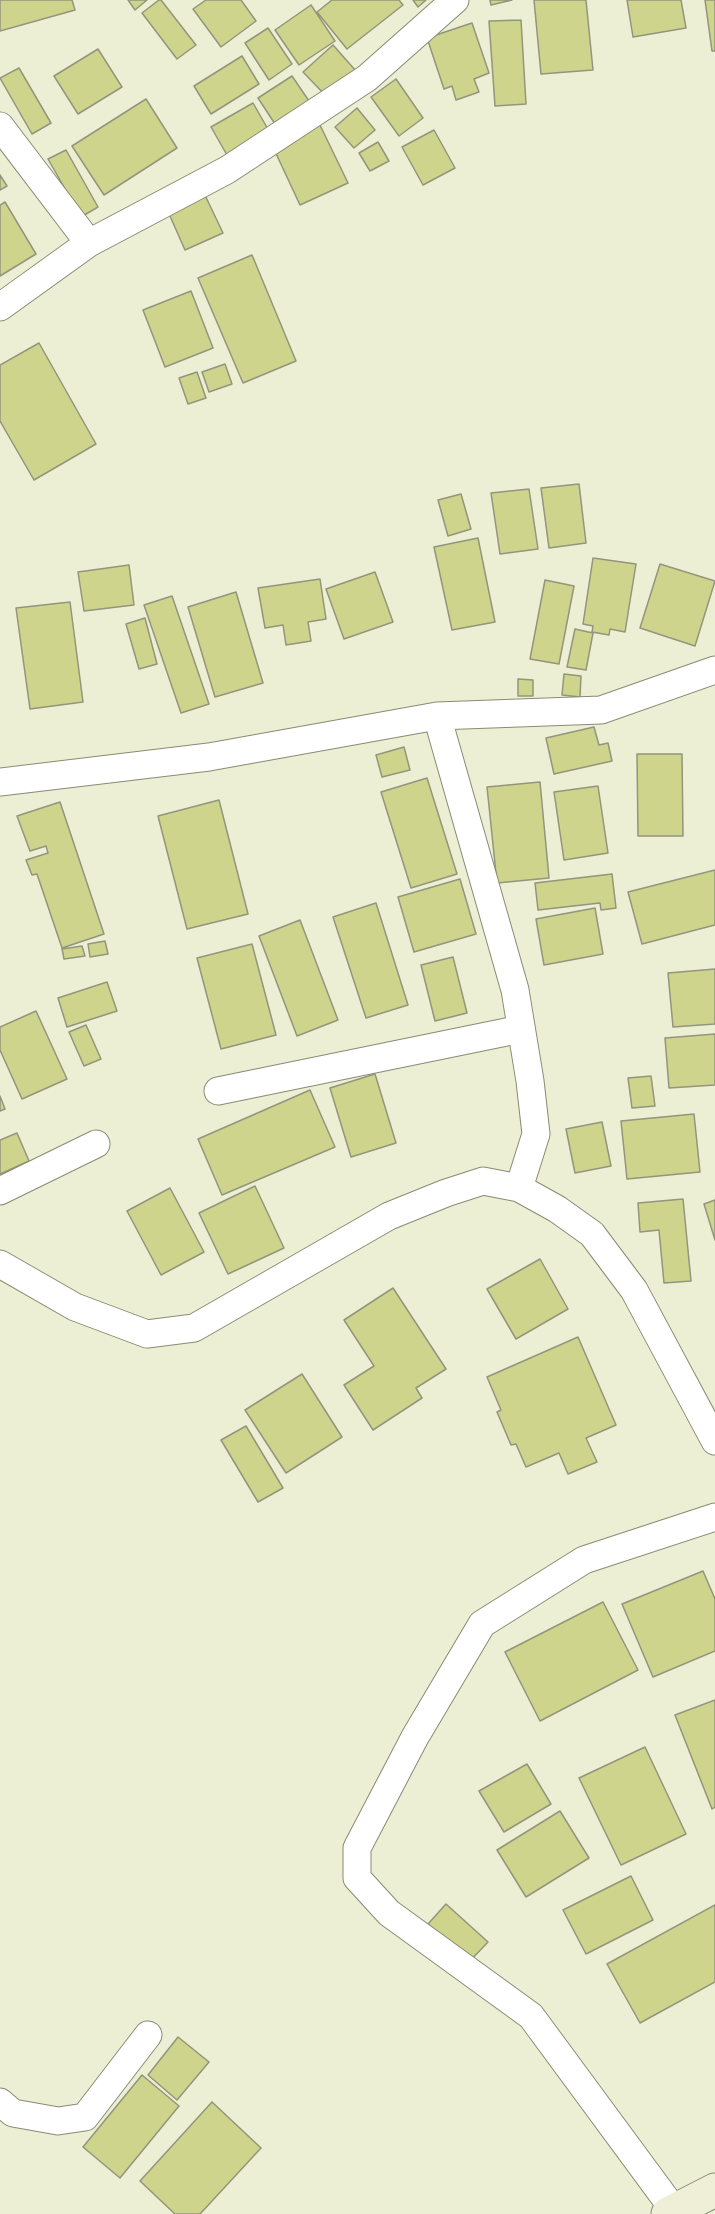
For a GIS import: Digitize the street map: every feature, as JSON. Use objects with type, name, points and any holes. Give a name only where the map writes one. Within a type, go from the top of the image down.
[{"type":"street","points":[[0,307],[89,243],[227,170],[366,78],[455,0]]},
{"type":"street","points":[[0,126],[89,243]]},
{"type":"street","points":[[0,782],[209,758],[437,716],[602,710],[715,670]]},
{"type":"street","points":[[437,716],[515,990],[536,1134],[519,1188]]},
{"type":"street","points":[[218,1091],[521,1029]]},
{"type":"street","points":[[0,1191],[96,1144]]},
{"type":"street","points":[[0,1264],[75,1307],[147,1334],[194,1328],[389,1216],[446,1192],[483,1181],[519,1188],[557,1209],[592,1234],[634,1290],[715,1441]]},
{"type":"street","points":[[715,1517],[584,1560],[482,1624],[416,1737],[357,1848],[357,1878],[389,1913],[531,2016],[671,2212],[715,2190]]},
{"type":"street","points":[[0,2102],[14,2113],[58,2121],[85,2117],[148,2035]]},
{"type":"building","points":[[0,0],[72,0],[75,10],[0,31]]},
{"type":"building","points":[[128,0],[147,0],[135,10]]},
{"type":"building","points":[[159,0],[196,45],[177,59],[142,13]]},
{"type":"building","points":[[206,0],[241,0],[256,21],[221,47],[193,9]]},
{"type":"building","points":[[332,0],[399,0],[403,5],[347,49],[317,12]]},
{"type":"building","points":[[413,0],[426,0],[418,7]]},
{"type":"building","points":[[490,0],[512,0],[491,5]]},
{"type":"building","points":[[534,0],[586,0],[593,70],[541,74]]},
{"type":"building","points":[[627,0],[681,0],[686,28],[633,37]]},
{"type":"building","points":[[705,0],[715,0],[715,51],[712,51]]},
{"type":"building","points":[[311,5],[335,41],[299,65],[275,30]]},
{"type":"building","points":[[521,20],[526,104],[495,106],[489,21]]},
{"type":"building","points":[[472,23],[489,73],[474,79],[479,92],[456,100],[452,86],[444,89],[427,38]]},
{"type":"building","points":[[268,28],[292,64],[269,80],[245,43]]},
{"type":"building","points":[[333,45],[356,71],[327,97],[303,72]]},
{"type":"building","points":[[98,49],[122,87],[78,114],[54,76]]},
{"type":"building","points":[[242,56],[259,84],[211,114],[194,86]]},
{"type":"building","points":[[19,68],[51,123],[32,134],[0,78]]},
{"type":"building","points":[[292,76],[309,101],[275,124],[258,98]]},
{"type":"building","points":[[396,79],[423,118],[399,136],[371,97]]},
{"type":"building","points":[[146,99],[177,148],[104,195],[72,146]]},
{"type":"building","points":[[253,103],[269,131],[227,155],[211,127]]},
{"type":"building","points":[[357,108],[375,130],[354,148],[335,127]]},
{"type":"building","points":[[319,123],[348,183],[300,205],[272,145]]},
{"type":"building","points":[[434,130],[455,168],[423,185],[402,147]]},
{"type":"building","points":[[378,142],[389,161],[370,171],[359,153]]},
{"type":"building","points":[[66,150],[98,207],[81,217],[48,159]]},
{"type":"building","points":[[0,175],[7,186],[0,190]]},
{"type":"building","points":[[203,191],[223,233],[185,250],[166,207]]},
{"type":"building","points":[[5,202],[36,254],[0,276],[0,205]]},
{"type":"building","points":[[252,255],[296,361],[243,383],[198,278]]},
{"type":"building","points":[[191,291],[213,348],[165,367],[143,310]]},
{"type":"building","points":[[39,343],[96,444],[34,480],[0,421],[0,365]]},
{"type":"building","points":[[225,364],[232,384],[209,392],[202,372]]},
{"type":"building","points":[[197,372],[206,398],[188,404],[179,378]]},
{"type":"building","points":[[579,484],[586,543],[549,548],[541,488]]},
{"type":"building","points":[[529,489],[538,549],[500,554],[491,493]]},
{"type":"building","points":[[461,494],[471,529],[448,536],[438,500]]},
{"type":"building","points":[[478,538],[495,622],[452,630],[434,547]]},
{"type":"building","points":[[593,558],[636,564],[625,632],[610,629],[609,635],[592,632],[593,626],[583,624]]},
{"type":"building","points":[[660,564],[715,581],[695,646],[640,628]]},
{"type":"building","points":[[129,565],[134,605],[84,611],[78,572]]},
{"type":"building","points":[[375,572],[393,622],[344,639],[326,589]]},
{"type":"building","points":[[320,579],[326,619],[308,622],[311,641],[286,645],[283,625],[265,628],[258,588]]},
{"type":"building","points":[[545,580],[574,586],[559,664],[530,659]]},
{"type":"building","points":[[236,592],[263,683],[215,697],[188,607]]},
{"type":"building","points":[[172,596],[209,704],[181,713],[144,605]]},
{"type":"building","points":[[70,602],[83,702],[30,709],[16,608]]},
{"type":"building","points":[[145,618],[157,664],[139,669],[126,624]]},
{"type":"building","points":[[575,629],[593,633],[586,670],[567,667]]},
{"type":"building","points":[[564,674],[581,676],[580,697],[562,695]]},
{"type":"building","points":[[518,679],[533,680],[533,696],[518,696]]},
{"type":"building","points":[[594,727],[599,745],[608,743],[612,761],[554,774],[546,738]]},
{"type":"building","points":[[404,747],[410,770],[382,777],[376,755]]},
{"type":"building","points":[[637,754],[682,754],[683,836],[638,836]]},
{"type":"building","points":[[427,778],[457,874],[411,888],[381,792]]},
{"type":"building","points":[[540,782],[549,878],[497,883],[487,787]]},
{"type":"building","points":[[598,786],[608,853],[564,860],[554,792]]},
{"type":"building","points":[[219,800],[248,914],[187,929],[158,816]]},
{"type":"building","points":[[60,802],[104,934],[62,948],[37,874],[32,875],[26,860],[48,853],[46,846],[30,851],[17,816]]},
{"type":"building","points":[[715,870],[715,925],[642,944],[628,892]]},
{"type":"building","points":[[612,874],[616,908],[601,910],[600,903],[538,910],[535,883]]},
{"type":"building","points":[[460,879],[476,934],[414,952],[398,897]]},
{"type":"building","points":[[376,903],[408,1005],[366,1018],[333,917]]},
{"type":"building","points":[[595,908],[603,954],[544,965],[536,919]]},
{"type":"building","points":[[300,920],[338,1020],[297,1036],[259,936]]},
{"type":"building","points":[[105,941],[108,954],[90,957],[88,944]]},
{"type":"building","points":[[252,944],[276,1035],[221,1049],[197,958]]},
{"type":"building","points":[[82,946],[85,956],[64,959],[62,949]]},
{"type":"building","points":[[453,957],[467,1013],[435,1021],[421,965]]},
{"type":"building","points":[[715,969],[715,1024],[673,1027],[668,973]]},
{"type":"building","points":[[107,982],[117,1011],[67,1027],[58,998]]},
{"type":"building","points":[[36,1011],[67,1079],[22,1099],[0,1050],[0,1027]]},
{"type":"building","points":[[86,1025],[101,1059],[84,1066],[69,1032]]},
{"type":"building","points":[[715,1034],[715,1085],[669,1088],[665,1038]]},
{"type":"building","points":[[375,1074],[396,1143],[351,1157],[330,1088]]},
{"type":"building","points":[[651,1076],[655,1106],[632,1108],[628,1078]]},
{"type":"building","points":[[310,1090],[335,1147],[222,1195],[198,1139]]},
{"type":"building","points":[[0,1096],[5,1109],[0,1111]]},
{"type":"building","points":[[694,1114],[700,1172],[627,1179],[621,1121]]},
{"type":"building","points":[[602,1122],[611,1166],[575,1173],[566,1129]]},
{"type":"building","points":[[17,1133],[29,1161],[0,1174],[0,1140]]},
{"type":"building","points":[[255,1186],[284,1248],[228,1274],[199,1213]]},
{"type":"building","points":[[170,1188],[204,1252],[161,1275],[127,1211]]},
{"type":"building","points":[[683,1199],[691,1281],[664,1283],[659,1230],[640,1232],[638,1203]]},
{"type":"building","points":[[715,1200],[715,1240],[704,1204]]},
{"type":"building","points":[[540,1259],[568,1309],[516,1339],[487,1289]]},
{"type":"building","points":[[393,1288],[446,1369],[416,1388],[422,1398],[373,1430],[344,1385],[374,1366],[344,1320]]},
{"type":"building","points":[[578,1337],[616,1425],[586,1438],[597,1462],[568,1474],[559,1453],[526,1467],[516,1444],[511,1445],[497,1412],[501,1410],[487,1377]]},
{"type":"building","points":[[302,1374],[342,1437],[286,1473],[245,1410]]},
{"type":"building","points":[[246,1426],[283,1488],[258,1502],[221,1440]]},
{"type":"building","points":[[703,1571],[715,1599],[715,1651],[653,1677],[622,1604]]},
{"type":"building","points":[[603,1602],[638,1670],[540,1721],[505,1652]]},
{"type":"building","points":[[715,1700],[715,1807],[712,1809],[675,1715]]},
{"type":"building","points":[[645,1747],[686,1834],[621,1865],[579,1778]]},
{"type":"building","points":[[527,1764],[551,1804],[504,1832],[479,1791]]},
{"type":"building","points":[[560,1811],[589,1858],[526,1897],[497,1850]]},
{"type":"building","points":[[631,1876],[653,1920],[586,1954],[563,1910]]},
{"type":"building","points":[[446,1904],[488,1942],[469,1962],[428,1924]]},
{"type":"building","points":[[715,1905],[715,1982],[640,2023],[607,1964]]},
{"type":"building","points":[[178,2037],[209,2062],[177,2100],[148,2075]]},
{"type":"building","points":[[142,2075],[179,2106],[120,2178],[83,2147]]},
{"type":"building","points":[[212,2102],[261,2148],[200,2214],[175,2214],[140,2181]]}]
